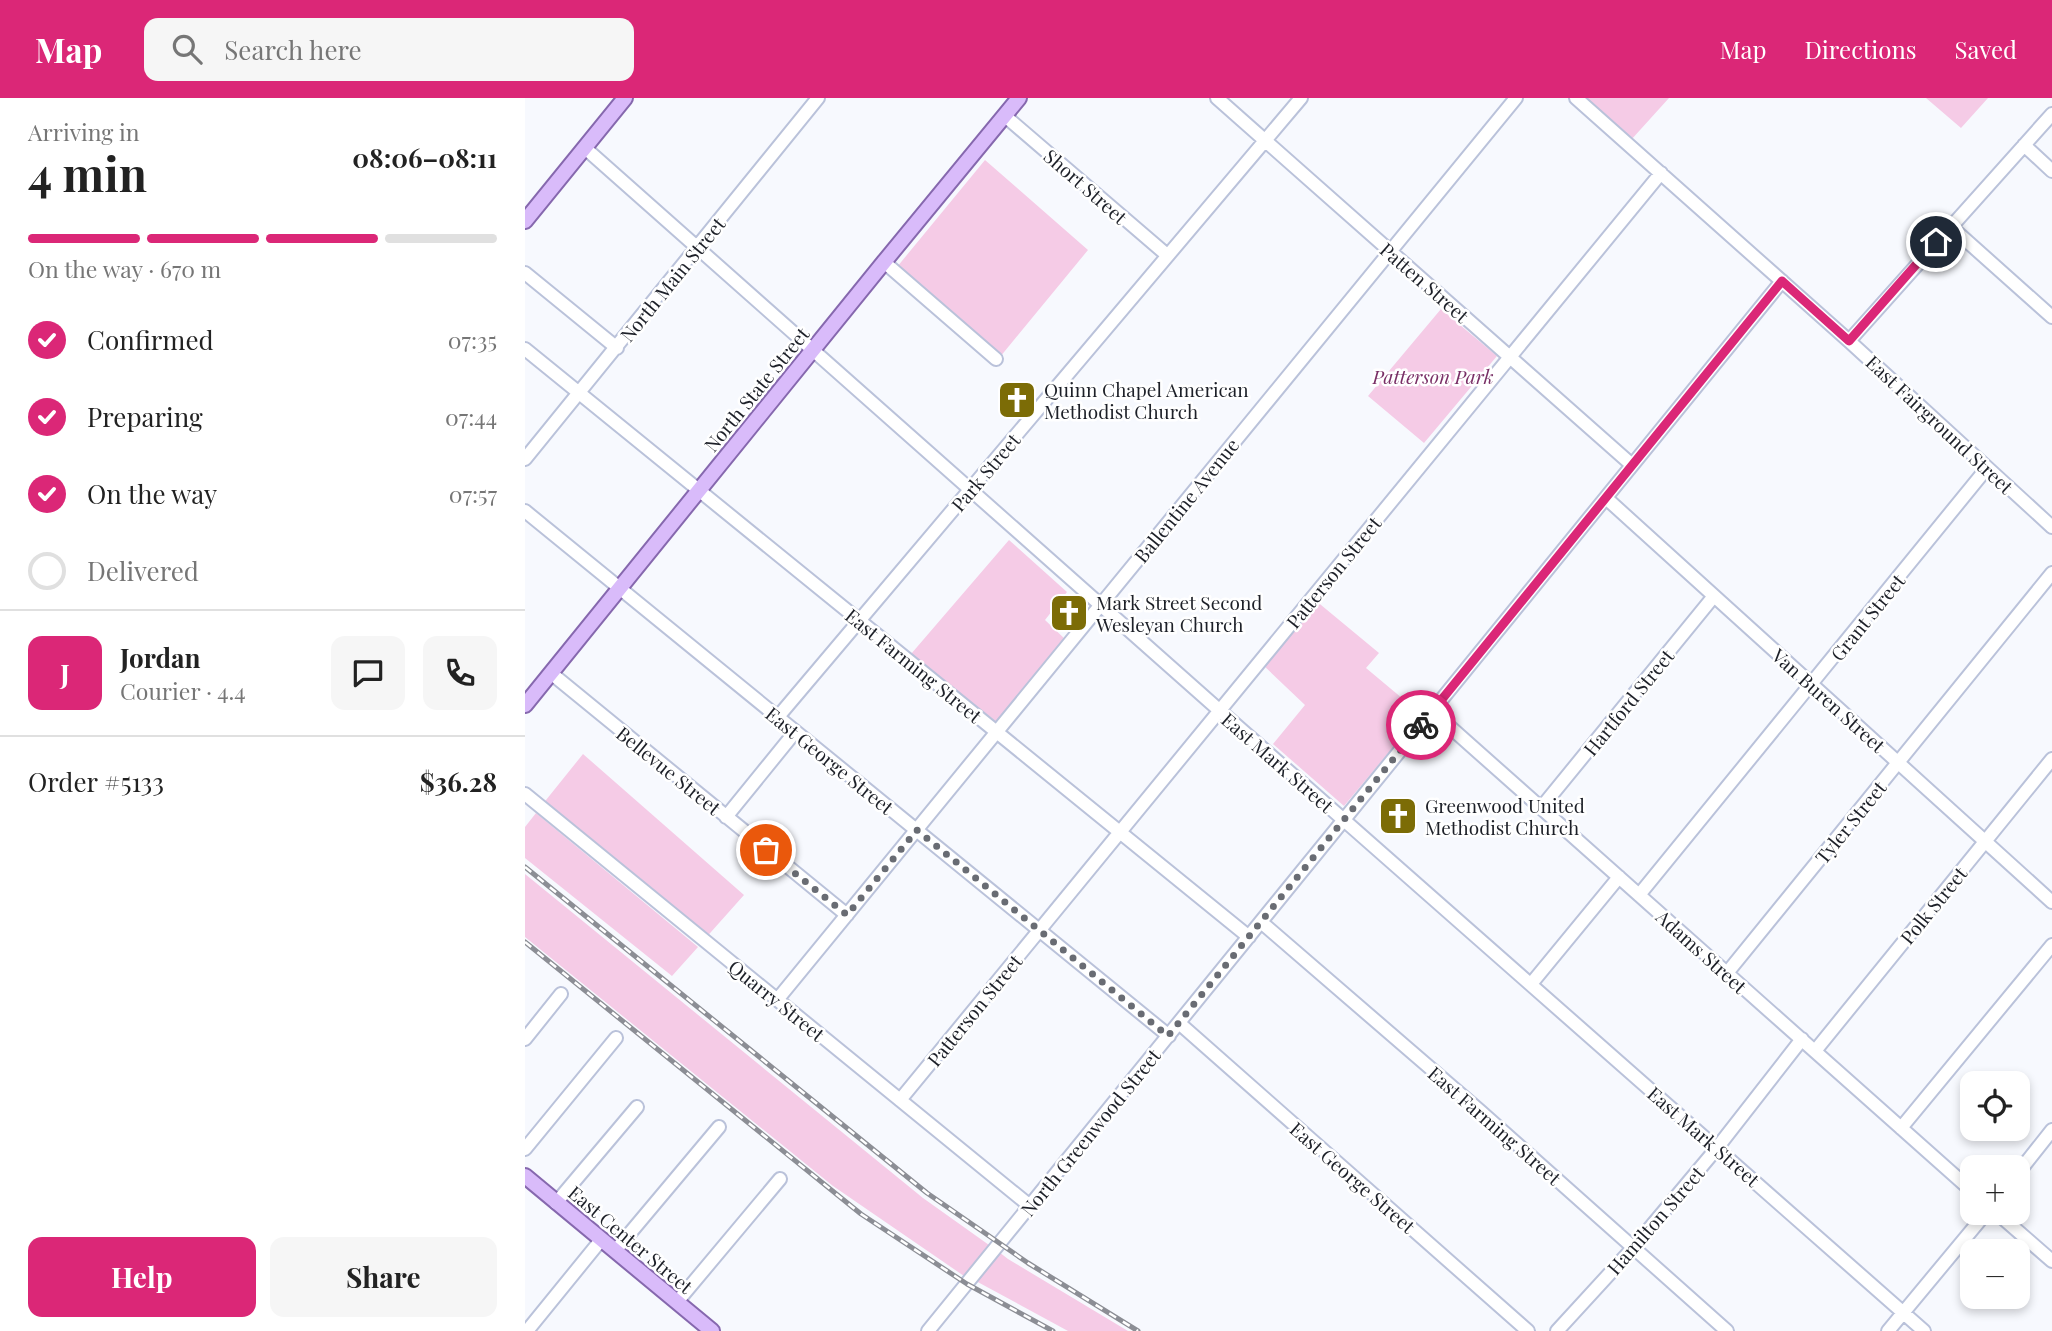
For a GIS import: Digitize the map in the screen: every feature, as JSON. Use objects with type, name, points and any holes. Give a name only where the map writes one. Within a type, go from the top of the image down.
[{"type":"main road","points":[[528,211],[585,148],[625,98]]},
{"type":"main road","name":"North State Street","points":[[528,701],[1019,98]]},
{"type":"main road","name":"East Center Street","points":[[525,1176],[712,1331]]},
{"type":"street","name":"North Main Street","points":[[525,459],[818,98]]},
{"type":"street","name":"Patten Street","points":[[1217,98],[1632,465]]},
{"type":"street","name":"Park Street","points":[[778,718],[1301,98]]},
{"type":"street","name":"Ballentine Avenue","points":[[777,1000],[1516,98]]},
{"type":"street","name":"East Fairground Street","points":[[1576,98],[1849,341],[2052,527]]},
{"type":"street","points":[[1849,341],[2052,114]]},
{"type":"street","name":"Short Street","points":[[1005,116],[1167,255]]},
{"type":"street","points":[[2024,145],[2052,171]]},
{"type":"street","name":"East Mark Street","points":[[585,148],[1924,1331]]},
{"type":"street","name":"Patterson Street","points":[[900,1100],[1661,173]]},
{"type":"street","points":[[1950,226],[2052,317]]},
{"type":"street","points":[[884,262],[996,359]]},
{"type":"street","points":[[525,273],[617,348]]},
{"type":"street","name":"North Greenwood Street","points":[[935,1329],[1030,1206],[1782,281]]},
{"type":"street","name":"East Farming Street","points":[[525,349],[1249,937]]},
{"type":"street","name":"Grant Street","points":[[1639,895],[1987,468]]},
{"type":"street","name":"Van Buren Street","points":[[1606,498],[2052,902]]},
{"type":"street","name":"East George Street","points":[[525,511],[1168,1036]]},
{"type":"street","name":"Tyler Street","points":[[1727,973],[2052,573]]},
{"type":"street","name":"Hartford Street","points":[[1541,808],[1714,596]]},
{"type":"street","name":"Bellevue Street","points":[[557,678],[847,915]]},
{"type":"street","name":"Adams Street","points":[[1432,711],[1960,1180]]},
{"type":"street","points":[[726,817],[795,732]]},
{"type":"street","name":"Polk Street","points":[[1815,1051],[2052,759]]},
{"type":"street","name":"Quarry Street","points":[[525,794],[1030,1206]]},
{"type":"street","points":[[1531,984],[1619,877]]},
{"type":"street","name":"East Farming Street","points":[[1261,922],[1727,1331]]},
{"type":"street","points":[[1901,1128],[2052,944]]},
{"type":"street","points":[[525,1039],[562,994]]},
{"type":"street","name":"East George Street","points":[[1179,1023],[1528,1331]]},
{"type":"street","points":[[525,1149],[616,1038]]},
{"type":"street","name":"Hamilton Street","points":[[1556,1331],[1634,1247],[1717,1148],[1802,1039]]},
{"type":"street","points":[[557,1203],[637,1107]]},
{"type":"street","points":[[615,1251],[719,1127]]},
{"type":"street","points":[[2030,1158],[2052,1130]]},
{"type":"street","points":[[677,1302],[780,1179]]},
{"type":"street","points":[[1888,1331],[1976,1225]]},
{"type":"street","points":[[2011,1225],[2052,1261]]},
{"type":"street","points":[[527,1331],[601,1240]]},
{"type":"green space","points":[[1584,98],[1669,98],[1631,140]]},
{"type":"green space","points":[[1926,98],[1988,98],[1961,128]]},
{"type":"green space","points":[[985,160],[1088,250],[1000,357],[897,267]]},
{"type":"green space","name":"Patterson Park","points":[[1441,309],[1497,356],[1424,443],[1368,396]]},
{"type":"green space","points":[[1009,540],[1067,592],[1045,620],[1067,641],[999,724],[911,654]]},
{"type":"green space","points":[[1315,600],[1379,653],[1366,668],[1421,714],[1344,806],[1273,744],[1305,705],[1262,664]]},
{"type":"green space","points":[[583,754],[744,895],[703,941],[542,805]]},
{"type":"green space","points":[[536,813],[698,947],[672,976],[525,858],[525,827]]},
{"type":"green space","points":[[525,874],[923,1198],[989,1245],[964,1276],[833,1186],[525,937]]},
{"type":"green space","points":[[999,1252],[1128,1331],[1068,1331],[974,1280]]},
{"type":"railway","points":[[525,867],[927,1193],[1028,1263],[1138,1331]]},
{"type":"railway","points":[[525,942],[861,1214],[967,1284],[1053,1331]]},
{"type":"way so far","points":[[766,850],[847,915],[917,830],[1168,1036],[1421,725]]},
{"type":"place","name":"Quinn Chapel American Methodist Church","points":[[1017,400]]},
{"type":"place","name":"Mark Street Second Wesleyan Church","points":[[1069,613]]},
{"type":"place","name":"Greenwood United Methodist Church","points":[[1398,816]]},
{"type":"route","points":[[1421,725],[1782,281],[1849,341],[1936,242]]}]
